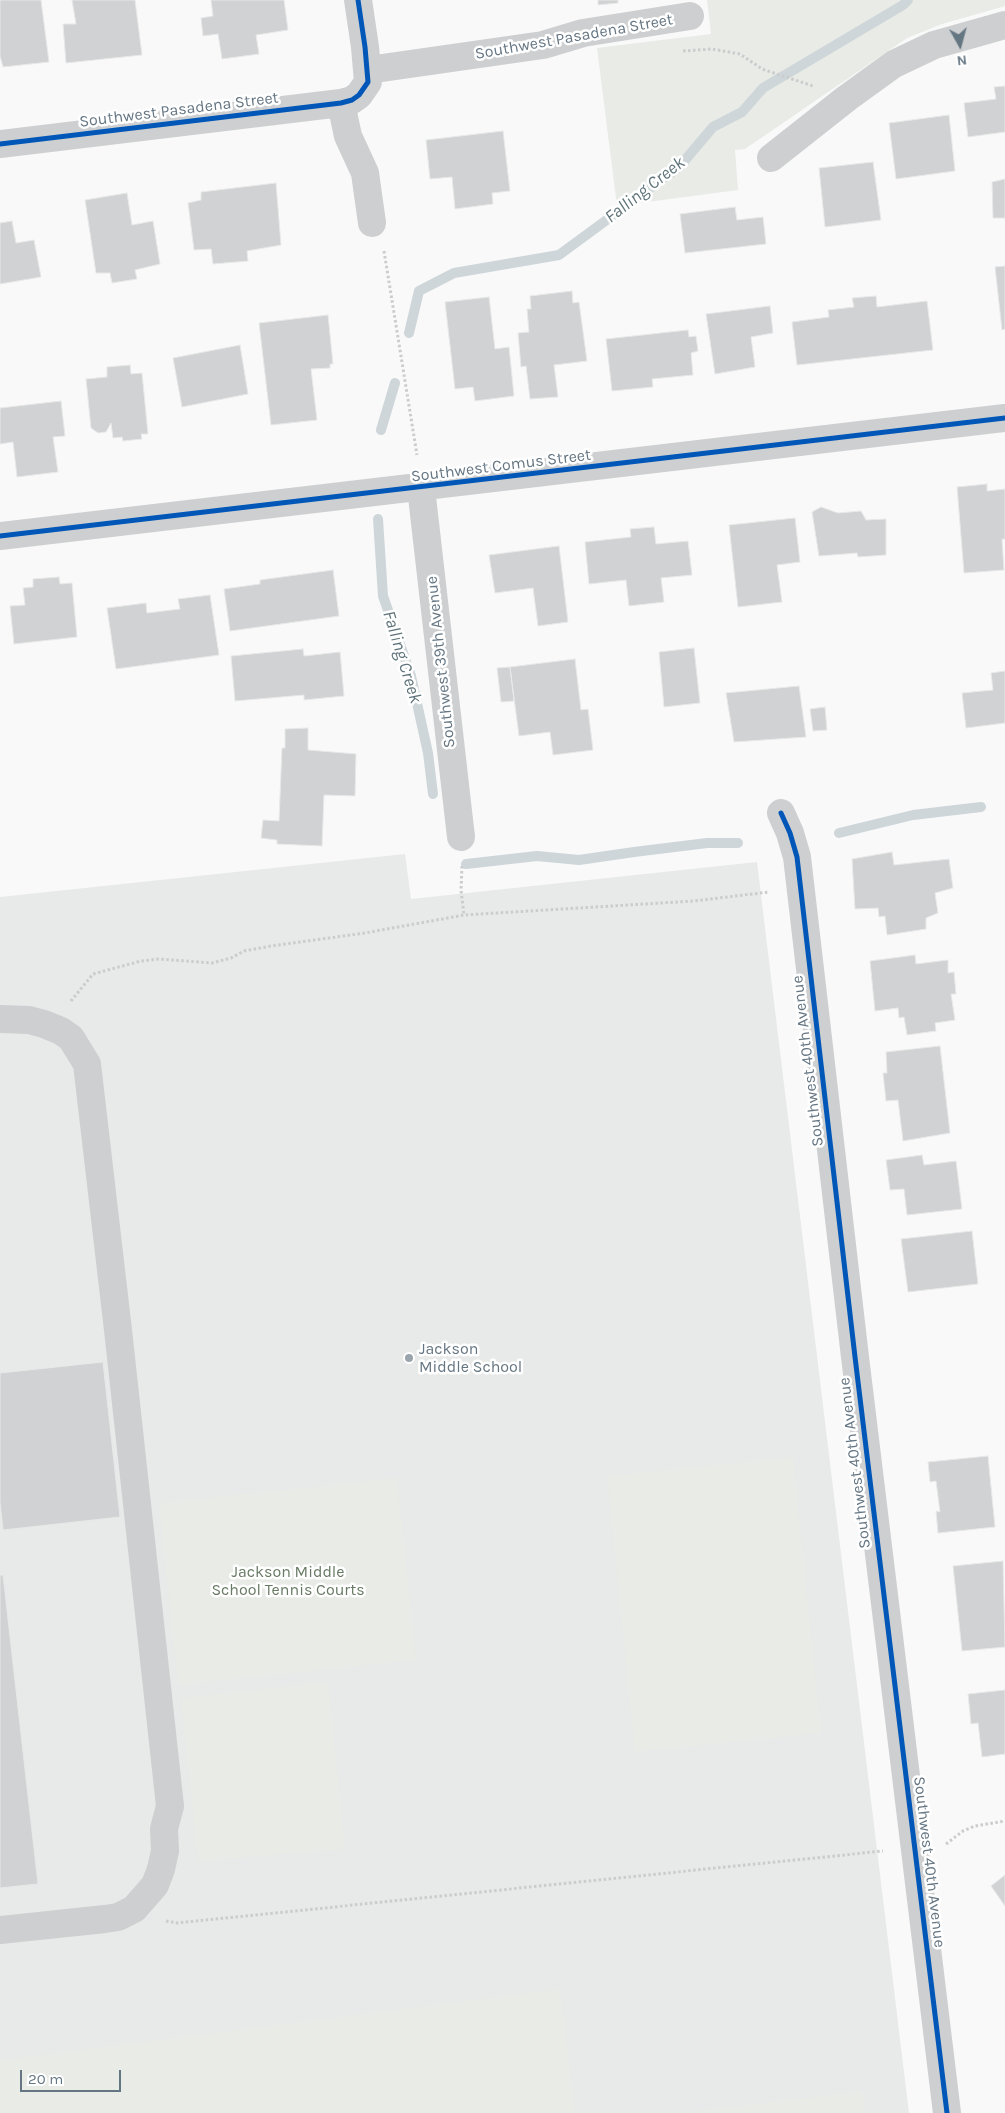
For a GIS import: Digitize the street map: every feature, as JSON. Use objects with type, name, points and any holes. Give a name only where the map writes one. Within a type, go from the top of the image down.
[{"type":"street","points":[[358,0],[356,90],[348,136],[365,173],[372,223]]},
{"type":"street","name":"Southwest Pasadena Street","points":[[0,144],[356,90],[583,33],[690,16]]},
{"type":"street","points":[[771,158],[846,98],[894,64],[934,45],[1005,25]]},
{"type":"street","name":"Southwest Comus Street","points":[[0,536],[1005,418]]},
{"type":"street","name":"Southwest 39th Avenue","points":[[421,488],[460,837]]},
{"type":"street","name":"Southwest 40th Avenue","points":[[781,813],[794,846],[801,889],[856,1367],[948,2113]]},
{"type":"street","points":[[0,1019],[29,1020],[52,1027],[71,1038],[87,1064],[170,1806],[164,1829],[165,1851],[161,1869],[154,1885],[134,1909],[118,1917],[105,1920],[0,1930]]},
{"type":"path","points":[[762,69],[807,84]]},
{"type":"path","points":[[372,223],[383,244],[421,488]]},
{"type":"path","points":[[460,837],[461,890],[464,915]]},
{"type":"path","points":[[52,1027],[94,974],[141,960],[160,959],[212,963],[231,958],[244,951],[365,933],[464,915],[694,901],[801,889]]},
{"type":"path","points":[[946,1844],[963,1831],[1005,1821]]},
{"type":"path","points":[[134,1909],[170,1923],[177,1923],[891,1850]]},
{"type":"shaded area","name":"Jackson Middle School","points":[[405,854],[411,899],[757,862],[909,2113],[0,2113],[0,897]]},
{"type":"green space","points":[[707,0],[1005,0],[1005,6],[942,24],[907,38],[745,149],[735,150],[738,190],[617,206],[597,48],[711,34]]},
{"type":"green space","points":[[793,1457],[821,1733],[635,1752],[607,1476]]},
{"type":"green space","name":"Jackson Middle School Tennis Courts","points":[[397,1478],[416,1660],[178,1685],[159,1503]]},
{"type":"green space","points":[[328,1682],[345,1849],[198,1861],[181,1698]]},
{"type":"green space","points":[[560,1989],[575,2113],[0,2113],[0,2060]]},
{"type":"green space","points":[[862,2091],[865,2113],[682,2113]]},
{"type":"building","points":[[0,0],[41,0],[49,62],[3,67],[0,56]]},
{"type":"building","points":[[72,0],[135,0],[142,55],[66,63],[63,24],[76,24]]},
{"type":"building","points":[[211,0],[284,0],[288,30],[256,35],[259,54],[222,59],[218,34],[203,36],[201,18],[213,16]]},
{"type":"building","points":[[598,0],[618,0],[618,3],[598,5]]},
{"type":"building","points":[[1005,86],[1005,132],[968,137],[964,103],[996,99],[994,87]]},
{"type":"building","points":[[949,115],[955,171],[896,179],[889,123]]},
{"type":"building","points":[[503,131],[510,191],[492,193],[493,204],[455,209],[452,177],[430,179],[426,140]]},
{"type":"building","points":[[873,162],[881,220],[825,227],[819,168]]},
{"type":"building","points":[[1005,179],[1005,218],[993,218],[992,182]]},
{"type":"building","points":[[276,183],[281,245],[247,251],[248,261],[213,264],[211,249],[194,250],[188,203],[201,200],[201,192]]},
{"type":"building","points":[[127,193],[132,225],[153,221],[160,264],[135,270],[137,279],[112,283],[110,273],[96,273],[85,200]]},
{"type":"building","points":[[735,207],[737,220],[763,217],[766,244],[685,253],[680,214]]},
{"type":"building","points":[[12,221],[16,243],[34,240],[41,277],[0,284],[0,223]]},
{"type":"building","points":[[1005,266],[1005,329],[1002,330],[995,267]]},
{"type":"building","points":[[572,291],[573,303],[579,302],[587,361],[554,365],[558,397],[530,399],[526,366],[521,367],[518,333],[529,332],[527,309],[531,309],[530,296]]},
{"type":"building","points":[[876,296],[877,307],[927,301],[933,350],[797,365],[792,322],[829,317],[828,310],[854,307],[852,298]]},
{"type":"building","points":[[489,297],[495,349],[509,347],[514,396],[475,401],[473,387],[455,389],[445,302]]},
{"type":"building","points":[[770,306],[773,333],[751,337],[755,367],[715,374],[706,314]]},
{"type":"building","points":[[328,315],[333,364],[330,364],[330,368],[311,369],[317,420],[271,425],[259,323]]},
{"type":"building","points":[[688,330],[689,337],[696,336],[698,351],[691,353],[693,375],[652,379],[653,387],[612,391],[606,339]]},
{"type":"building","points":[[240,345],[248,394],[182,407],[173,358]]},
{"type":"building","points":[[130,365],[131,374],[142,373],[148,434],[141,434],[142,439],[123,441],[122,437],[113,438],[111,423],[106,432],[98,433],[91,428],[86,379],[107,377],[107,367]]},
{"type":"building","points":[[61,401],[65,436],[53,437],[58,472],[17,477],[13,442],[0,444],[0,408]]},
{"type":"building","points":[[987,484],[987,491],[1005,489],[1005,539],[1002,539],[1004,570],[964,573],[957,487]]},
{"type":"building","points":[[821,507],[838,513],[861,511],[866,520],[886,519],[886,555],[858,557],[857,553],[819,556],[812,512]]},
{"type":"building","points":[[795,518],[800,562],[777,565],[782,602],[738,607],[729,525]]},
{"type":"building","points":[[654,527],[656,544],[688,541],[692,575],[661,578],[664,602],[629,606],[626,580],[589,584],[585,542],[631,537],[630,529]]},
{"type":"building","points":[[559,546],[568,622],[538,626],[533,588],[495,593],[489,555]]},
{"type":"building","points":[[333,570],[339,616],[230,631],[224,589],[260,584],[260,580]]},
{"type":"building","points":[[59,577],[60,584],[72,583],[77,637],[14,644],[10,606],[25,605],[23,588],[33,587],[33,579]]},
{"type":"building","points":[[210,595],[219,655],[116,669],[107,608],[146,603],[147,613],[180,609],[178,599]]},
{"type":"building","points":[[694,648],[700,703],[664,707],[659,652]]},
{"type":"building","points":[[303,649],[304,656],[340,652],[344,696],[304,700],[304,695],[235,701],[231,656]]},
{"type":"building","points":[[575,659],[581,710],[588,709],[593,750],[553,755],[550,732],[519,736],[510,667]]},
{"type":"building","points":[[510,667],[514,701],[501,702],[497,668]]},
{"type":"building","points":[[1005,671],[1005,723],[966,728],[962,693],[993,690],[991,673]]},
{"type":"building","points":[[799,686],[806,737],[734,742],[726,693]]},
{"type":"building","points":[[825,707],[827,730],[813,731],[810,709]]},
{"type":"building","points":[[308,728],[308,750],[356,754],[355,796],[324,795],[322,846],[277,844],[277,840],[261,838],[263,820],[279,821],[282,748],[285,748],[285,729]]},
{"type":"building","points":[[892,852],[894,865],[949,859],[953,888],[935,893],[938,913],[926,918],[926,929],[887,935],[885,916],[879,917],[878,908],[855,909],[852,859]]},
{"type":"building","points":[[915,955],[916,964],[948,960],[948,973],[954,972],[956,994],[951,994],[955,1020],[935,1023],[936,1031],[907,1035],[904,1017],[899,1018],[898,1008],[875,1011],[870,961]]},
{"type":"building","points":[[940,1046],[950,1133],[903,1141],[898,1100],[886,1101],[883,1073],[887,1073],[886,1052]]},
{"type":"building","points":[[922,1155],[924,1165],[956,1161],[962,1209],[907,1215],[904,1189],[890,1190],[886,1160]]},
{"type":"building","points":[[972,1231],[978,1284],[908,1292],[901,1239]]},
{"type":"building","points":[[103,1362],[120,1517],[3,1530],[0,1502],[0,1373]]},
{"type":"building","points":[[988,1456],[995,1527],[938,1533],[936,1511],[940,1512],[936,1481],[930,1482],[928,1462]]},
{"type":"building","points":[[1003,1561],[1005,1647],[962,1651],[953,1566]]},
{"type":"building","points":[[0,1575],[3,1575],[38,1884],[0,1888]]},
{"type":"building","points":[[1005,1690],[1005,1754],[982,1757],[978,1723],[971,1724],[968,1694]]},
{"type":"building","points":[[1005,1875],[1005,1906],[991,1886]]},
{"type":"waterway","name":"Falling Creek","points":[[409,333],[419,291],[454,273],[559,255],[680,166],[713,127],[742,112],[763,88],[903,5],[908,0]]},
{"type":"waterway","name":"Falling Creek","points":[[381,430],[395,383]]},
{"type":"waterway","name":"Falling Creek","points":[[378,519],[383,596],[411,676],[428,753],[433,794]]},
{"type":"waterway","points":[[839,833],[913,815],[981,807]]},
{"type":"waterway","points":[[466,864],[537,856],[579,860],[707,843],[738,843]]},
{"type":"cycle path","points":[[0,144],[341,103],[352,100],[359,95],[368,82],[358,0]]},
{"type":"cycle path","points":[[0,536],[1005,418]]},
{"type":"cycle path","points":[[781,813],[790,833],[797,857],[855,1357],[947,2113]]},
{"type":"place","name":"Jackson Middle School","points":[[409,1358]]}]
